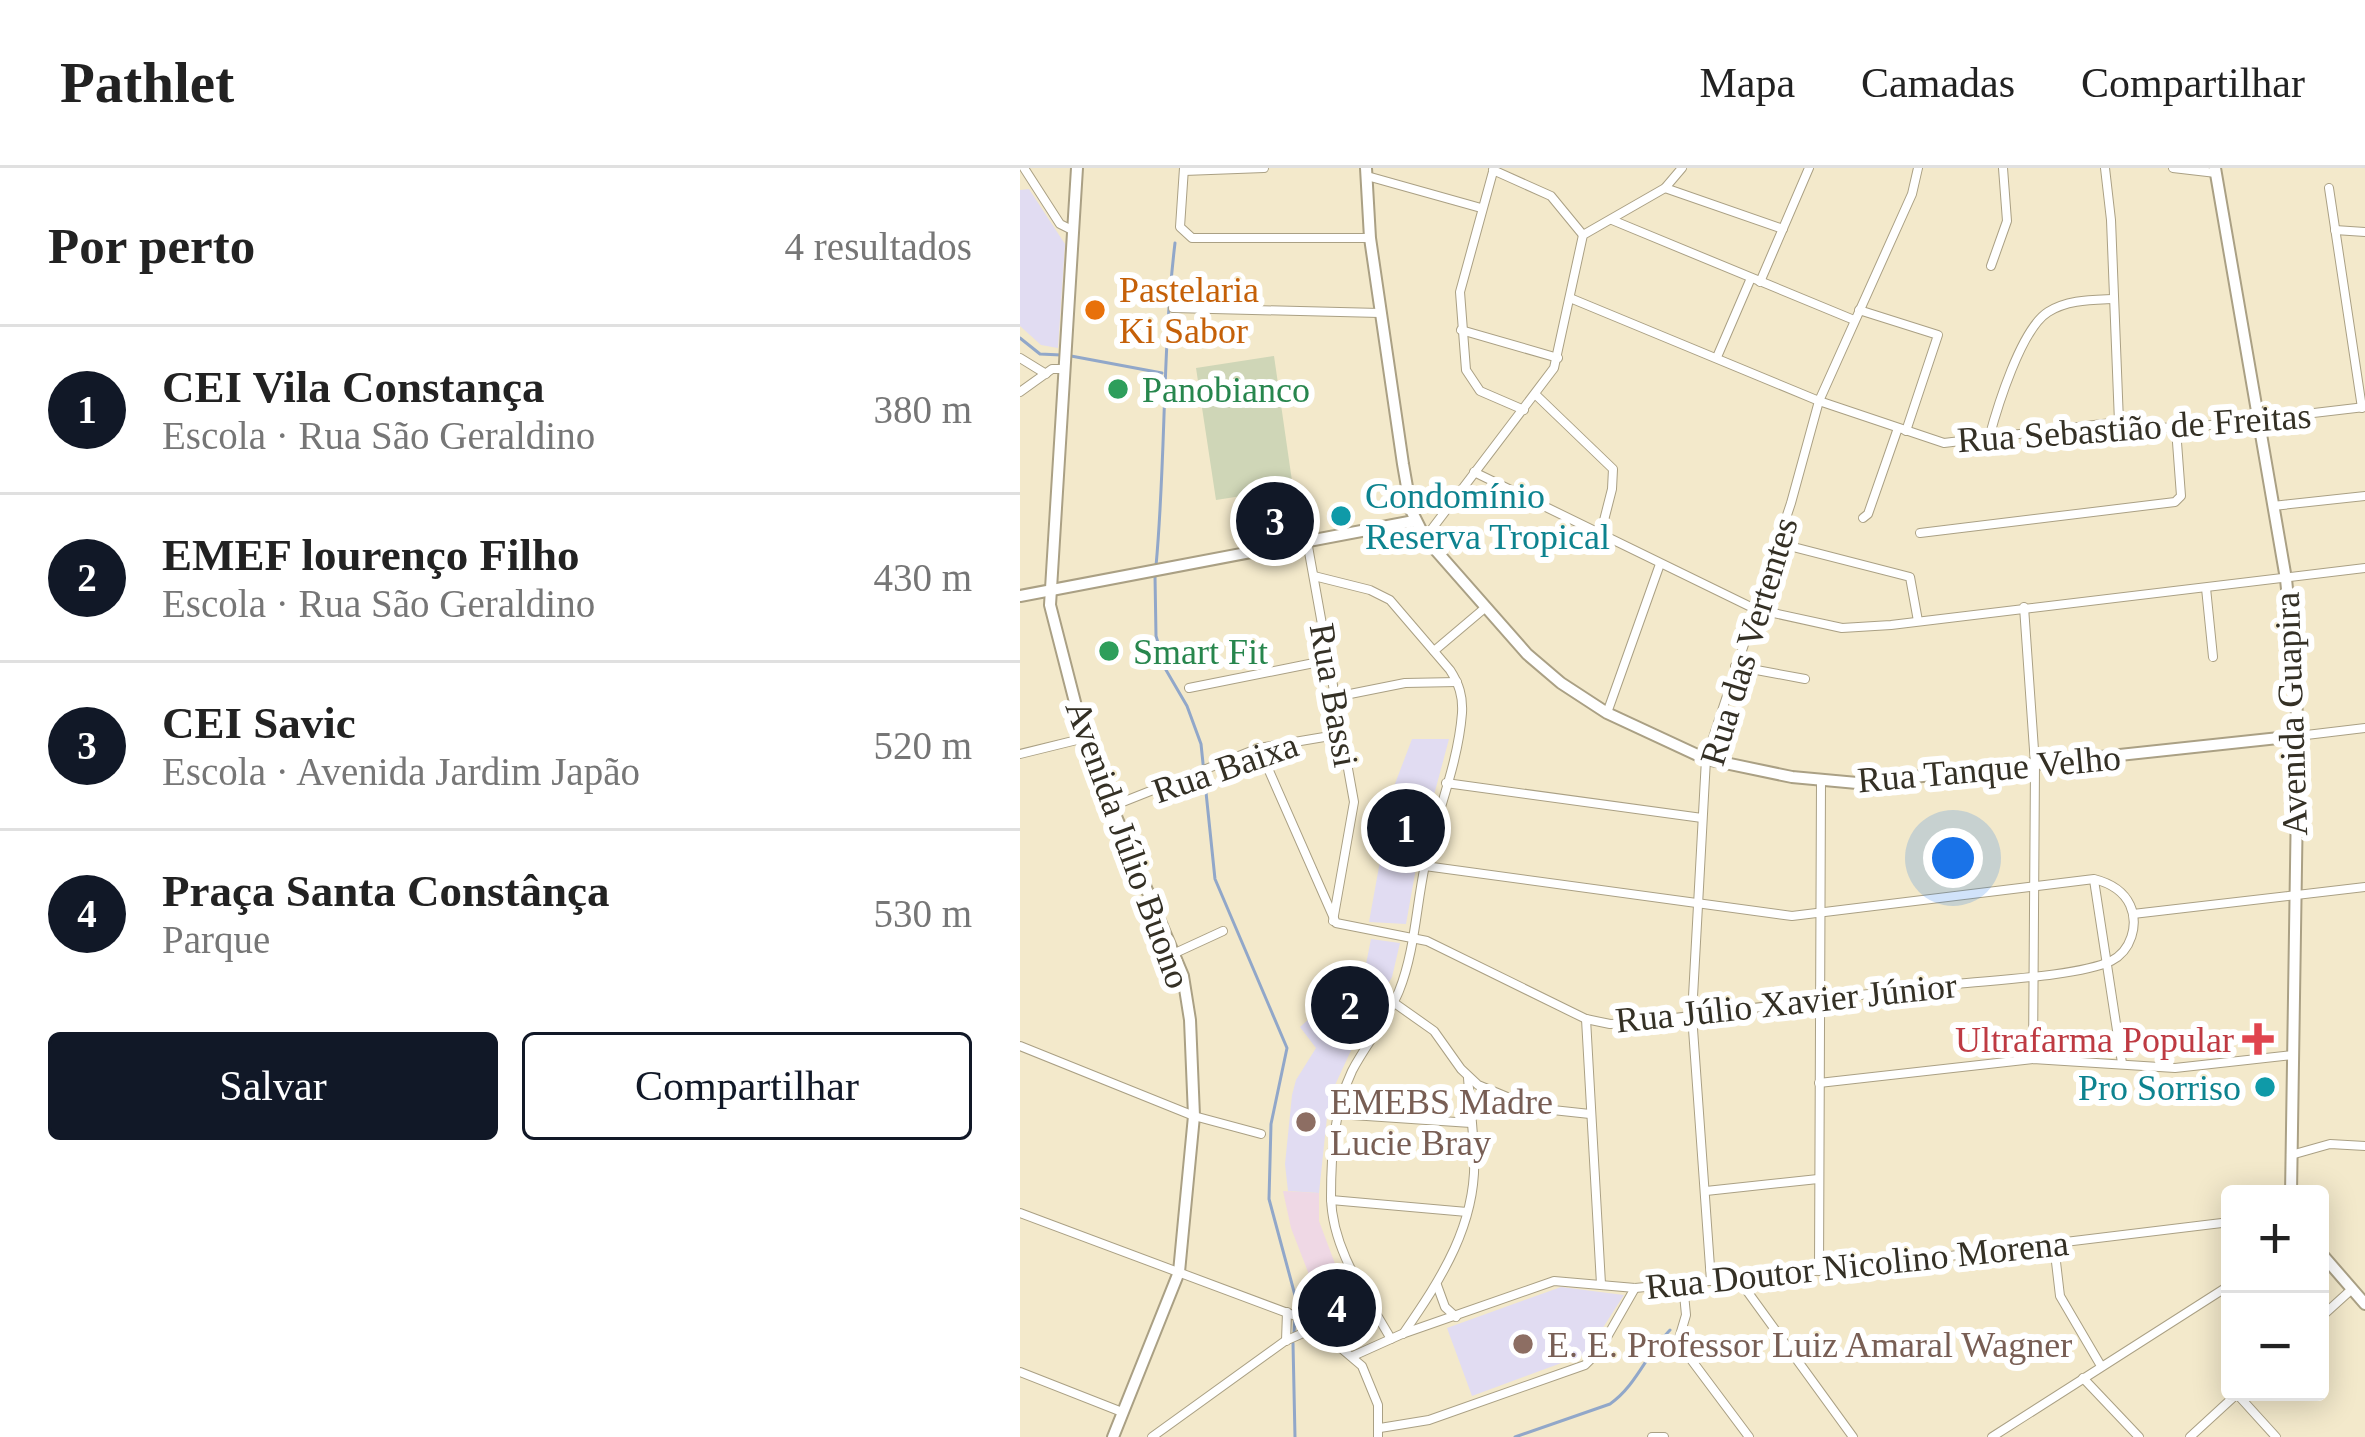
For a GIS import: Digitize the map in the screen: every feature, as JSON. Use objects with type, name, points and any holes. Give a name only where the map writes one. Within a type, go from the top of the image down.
[{"type":"street","points":[[1024,168],[1060,224],[1074,231]]},
{"type":"street","name":"Avenida Júlio Buono","points":[[1077,168],[1050,590],[1054,627],[1085,738],[1173,953],[1188,1002],[1194,1116],[1178,1272],[1113,1437]]},
{"type":"street","points":[[1425,538],[1558,358],[1583,235],[1666,188],[1682,168]]},
{"type":"street","points":[[1718,357],[1809,168]]},
{"type":"street","name":"Rua das Vertentes","points":[[1712,1281],[1692,1015],[1706,759],[1778,543],[1819,401],[1912,194],[1918,168]]},
{"type":"street","points":[[1991,266],[2007,221],[2003,168]]},
{"type":"street","points":[[2105,168],[2119,422]]},
{"type":"street","points":[[2176,168],[2216,171]]},
{"type":"street","points":[[1261,169],[1184,169],[1180,227],[1192,238],[1370,238]]},
{"type":"street","points":[[1524,410],[1474,385],[1466,370],[1460,292],[1493,169],[1551,196],[1583,235]]},
{"type":"street","name":"Avenida Guapira","points":[[2216,171],[2285,579],[2298,736],[2291,1185]]},
{"type":"street","points":[[1366,172],[1481,208]]},
{"type":"street","name":"Rua Tanque Velho","points":[[1366,172],[1380,314],[1414,521],[1540,667],[1607,713],[1706,759],[1821,781],[1896,781],[2365,728]]},
{"type":"street","points":[[1666,188],[1783,229]]},
{"type":"street","points":[[2329,188],[2363,407]]},
{"type":"street","points":[[1610,220],[1854,320]]},
{"type":"street","points":[[2335,230],[2365,232]]},
{"type":"street","name":"Rua Sebastião de Freitas","points":[[1570,298],[1819,401],[1944,443],[2119,422],[2176,429],[2363,407]]},
{"type":"street","points":[[1989,439],[2037,321],[2065,304],[2112,299]]},
{"type":"street","points":[[1173,308],[1380,314]]},
{"type":"street","points":[[1858,310],[1938,335],[1863,518]]},
{"type":"street","points":[[1461,330],[1558,358]]},
{"type":"street","points":[[1020,358],[1046,374]]},
{"type":"street","points":[[1020,392],[1066,360]]},
{"type":"street","points":[[1535,395],[1612,469],[1600,536]]},
{"type":"street","points":[[1920,533],[2175,502],[2181,496],[2176,429]]},
{"type":"street","points":[[1474,472],[1755,609],[1842,628],[2365,568]]},
{"type":"street","points":[[2272,506],[2365,496]]},
{"type":"street","points":[[1020,596],[1414,521]]},
{"type":"street","name":"Rua Bassi","points":[[1307,539],[1354,802],[1332,919]]},
{"type":"street","points":[[1778,543],[1910,577],[1918,621]]},
{"type":"street","points":[[1607,713],[1660,564]]},
{"type":"street","points":[[1314,576],[1381,594],[1458,682],[1462,717],[1425,866],[1414,937],[1394,1002],[1354,1069],[1336,1114],[1331,1200],[1346,1258],[1391,1340]]},
{"type":"street","points":[[2206,588],[2213,657]]},
{"type":"street","points":[[1433,651],[1486,607]]},
{"type":"street","points":[[2024,608],[2035,764],[2033,1059]]},
{"type":"street","points":[[1189,688],[1329,660]]},
{"type":"street","points":[[1735,666],[1805,679]]},
{"type":"street","points":[[1334,697],[1406,683],[1458,682]]},
{"type":"street","name":"Rua Baixa","points":[[1110,807],[1259,748],[1342,734]]},
{"type":"street","points":[[1020,754],[1085,738]]},
{"type":"street","points":[[1259,748],[1332,919]]},
{"type":"street","points":[[1820,1271],[1821,781]]},
{"type":"street","points":[[1447,782],[1702,818]]},
{"type":"street","points":[[1425,866],[1780,916],[2094,879],[2119,890],[2133,914],[2128,944],[2105,963]]},
{"type":"street","points":[[2094,879],[2122,1063]]},
{"type":"street","points":[[2133,914],[2365,887]]},
{"type":"street","name":"Rua Júlio Xavier Júnior","points":[[1332,919],[1414,937],[1586,1019],[1610,1024],[2033,976],[2105,963]]},
{"type":"street","points":[[1173,953],[1222,931]]},
{"type":"street","points":[[1394,1002],[1434,1031],[1468,1078],[1517,1103],[1590,1114]]},
{"type":"street","points":[[1586,1019],[1601,1284]]},
{"type":"street","points":[[1020,1046],[1194,1116],[1261,1134]]},
{"type":"street","points":[[1819,1083],[2033,1059],[2202,1066],[2295,1054]]},
{"type":"street","points":[[1402,1334],[1437,1285],[1468,1212],[1474,1175],[1468,1078]]},
{"type":"street","points":[[1336,1114],[1471,1123]]},
{"type":"street","points":[[2291,1155],[2343,1142],[2365,1146]]},
{"type":"street","points":[[1706,1191],[1818,1179]]},
{"type":"street","points":[[1331,1200],[1468,1212]]},
{"type":"street","points":[[1020,1213],[1289,1313],[1353,1356],[1372,1384],[1379,1433],[1585,1365],[1599,1351],[1635,1288]]},
{"type":"street","name":"Rua Doutor Nicolino Morena","points":[[1353,1356],[1554,1281],[1635,1288],[1683,1284],[2221,1223]]},
{"type":"street","points":[[2054,1245],[2060,1296],[2101,1366]]},
{"type":"street","points":[[2329,1262],[2365,1304]]},
{"type":"street","points":[[1738,1278],[1853,1437]]},
{"type":"street","points":[[1683,1284],[1686,1315],[1678,1342],[1749,1437]]},
{"type":"street","points":[[1437,1285],[1445,1307],[1457,1318]]},
{"type":"street","points":[[2329,1310],[2352,1289]]},
{"type":"street","points":[[1991,1437],[2221,1291]]},
{"type":"street","points":[[1287,1341],[1289,1313]]},
{"type":"street","points":[[1152,1437],[1311,1327]]},
{"type":"street","points":[[1020,1372],[1122,1412]]},
{"type":"street","points":[[2083,1378],[2139,1437]]},
{"type":"street","points":[[2190,1437],[2229,1401]]},
{"type":"street","points":[[2245,1401],[2276,1437]]},
{"type":"street","points":[[1652,1437],[1664,1437]]},
{"type":"shaded area","points":[[1029,189],[1065,244],[1058,348],[1041,345],[1020,326],[1020,190]]},
{"type":"shaded area","points":[[1412,739],[1449,739],[1419,851],[1406,924],[1369,922],[1393,789]]},
{"type":"shaded area","points":[[1371,939],[1400,943],[1392,977],[1329,1098],[1319,1193],[1288,1191],[1285,1164],[1292,1095],[1316,1048],[1300,1027],[1365,969]]},
{"type":"shaded area","points":[[1283,1191],[1319,1193],[1319,1221],[1340,1277],[1315,1290],[1291,1228]]},
{"type":"shaded area","name":"E. E. Professor Luiz Amaral Wagner","points":[[1561,1287],[1624,1295],[1586,1354],[1472,1396],[1447,1328]]},
{"type":"green space","points":[[1274,356],[1293,488],[1216,500],[1196,368]]},
{"type":"waterway","points":[[1156,566],[1175,243]]},
{"type":"waterway","points":[[1020,338],[1040,354],[1061,355]]},
{"type":"waterway","points":[[1071,356],[1162,373]]},
{"type":"waterway","points":[[1155,576],[1156,636],[1166,670],[1201,744],[1215,879],[1287,1048],[1271,1124],[1269,1199],[1296,1299],[1294,1333]]},
{"type":"waterway","points":[[1515,1437],[1610,1404],[1670,1330]]},
{"type":"waterway","points":[[1293,1343],[1295,1437]]},
{"type":"place","name":"Pastelaria Ki Sabor","points":[[1095,310]]},
{"type":"place","name":"Panobianco","points":[[1118,389]]},
{"type":"place","name":"Condomínio Reserva Tropical","points":[[1341,516]]},
{"type":"place","name":"CEI Savic","points":[[1275,521]]},
{"type":"place","name":"Smart Fit","points":[[1109,651]]},
{"type":"place","name":"CEI Vila Constança","points":[[1406,828]]},
{"type":"place","name":"EMEF lourenço Filho","points":[[1350,1005]]},
{"type":"place","name":"Ultrafarma Popular","points":[[2258,1039]]},
{"type":"place","name":"Pro Sorriso","points":[[2265,1087]]},
{"type":"place","name":"EMEBS Madre Lucie Bray","points":[[1306,1122]]},
{"type":"place","name":"Praça Santa Constânça","points":[[1337,1308]]},
{"type":"place","name":"E. E. Professor Luiz Amaral Wagner","points":[[1523,1344]]}]
